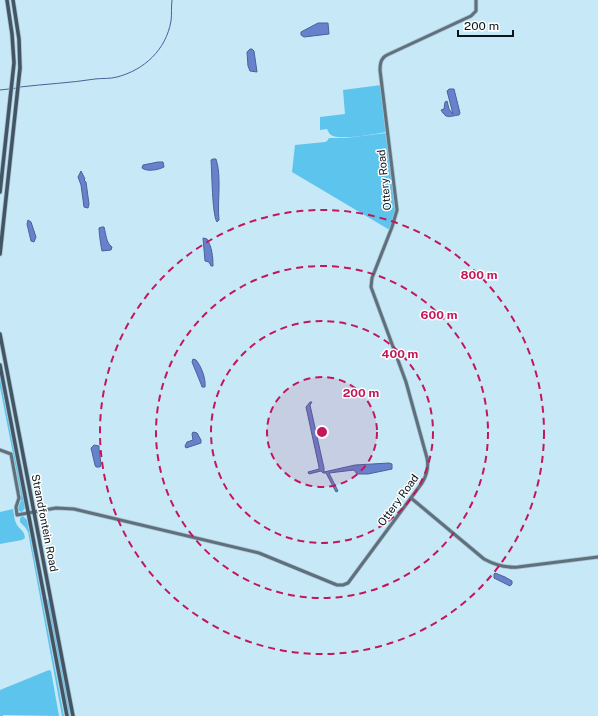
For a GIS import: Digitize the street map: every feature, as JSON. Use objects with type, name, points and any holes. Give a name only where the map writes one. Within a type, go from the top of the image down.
[{"type":"main road","points":[[0,192],[14,63],[7,0]]},
{"type":"main road","points":[[0,254],[18,92],[19,45],[13,0]]},
{"type":"main road","name":"Strandfontein Road","points":[[0,334],[73,716]]},
{"type":"main road","name":"Strandfontein Road","points":[[0,365],[66,716]]},
{"type":"main road","points":[[49,623],[47,598],[50,596]]},
{"type":"street","name":"Ottery Road","points":[[28,513],[56,508],[74,509],[259,553],[335,584],[341,586],[346,585],[411,498],[428,471],[428,462],[405,379],[371,285],[373,275],[395,218],[397,208],[380,65],[382,59],[387,54],[471,16],[476,10],[476,0]]},
{"type":"street","points":[[0,450],[12,454],[19,498],[16,507],[17,515],[28,513]]},
{"type":"street","points":[[411,498],[484,558],[496,565],[518,567],[598,557]]},
{"type":"shaded area","points":[[318,23],[328,23],[329,34],[304,37],[301,35],[301,32]]},
{"type":"shaded area","points":[[250,49],[254,51],[257,72],[250,71],[248,66],[247,52]]},
{"type":"shaded area","points":[[381,85],[386,132],[359,136],[337,137],[332,136],[327,129],[320,130],[320,117],[345,114],[343,90]]},
{"type":"shaded area","points":[[449,89],[454,89],[460,113],[459,115],[447,116],[441,110],[444,109],[445,102],[447,101],[449,109],[453,114],[447,91]]},
{"type":"shaded area","points":[[386,133],[395,205],[395,212],[390,228],[388,229],[292,172],[295,145],[325,142],[329,138],[346,138]]},
{"type":"shaded area","points":[[216,159],[219,173],[219,220],[217,222],[215,218],[212,192],[211,160]]},
{"type":"shaded area","points":[[163,162],[164,167],[153,170],[142,168],[143,165]]},
{"type":"shaded area","points":[[81,171],[86,182],[89,204],[88,208],[84,207],[81,185],[78,177]]},
{"type":"shaded area","points":[[28,220],[31,222],[36,237],[34,242],[31,241],[27,224]]},
{"type":"shaded area","points":[[104,227],[107,241],[112,247],[111,250],[102,251],[99,228]]},
{"type":"shaded area","points":[[203,238],[207,239],[210,245],[213,266],[211,266],[209,262],[205,261]]},
{"type":"shaded area","points":[[193,359],[200,365],[205,380],[205,387],[202,387],[192,362]]},
{"type":"shaded area","points":[[0,378],[25,508],[22,512],[19,511],[18,508],[21,501],[21,495],[0,387]]},
{"type":"shaded area","points":[[310,402],[312,402],[310,405],[324,472],[355,465],[389,463],[392,464],[392,469],[368,474],[357,474],[354,470],[329,473],[338,491],[336,492],[326,473],[321,471],[309,474],[308,472],[319,469],[306,407]]},
{"type":"shaded area","points":[[193,432],[197,433],[201,443],[186,448],[185,446],[187,442],[193,440]]},
{"type":"shaded area","points":[[94,445],[99,446],[100,467],[96,467],[95,465],[91,448]]},
{"type":"shaded area","points":[[13,509],[15,521],[24,533],[25,538],[22,540],[0,544],[0,512]]},
{"type":"shaded area","points":[[23,516],[27,520],[64,716],[62,716],[28,532],[20,522],[20,518]]},
{"type":"shaded area","points":[[495,573],[512,581],[512,584],[510,586],[494,578]]},
{"type":"shaded area","points":[[49,598],[70,716],[68,716],[47,600]]},
{"type":"shaded area","points":[[49,670],[51,671],[59,716],[0,716],[0,690]]},
{"type":"waterway","points":[[20,87],[114,78],[127,74],[145,64],[159,50],[164,41],[171,21],[172,0]]},
{"type":"waterway","points":[[0,90],[17,88]]}]
